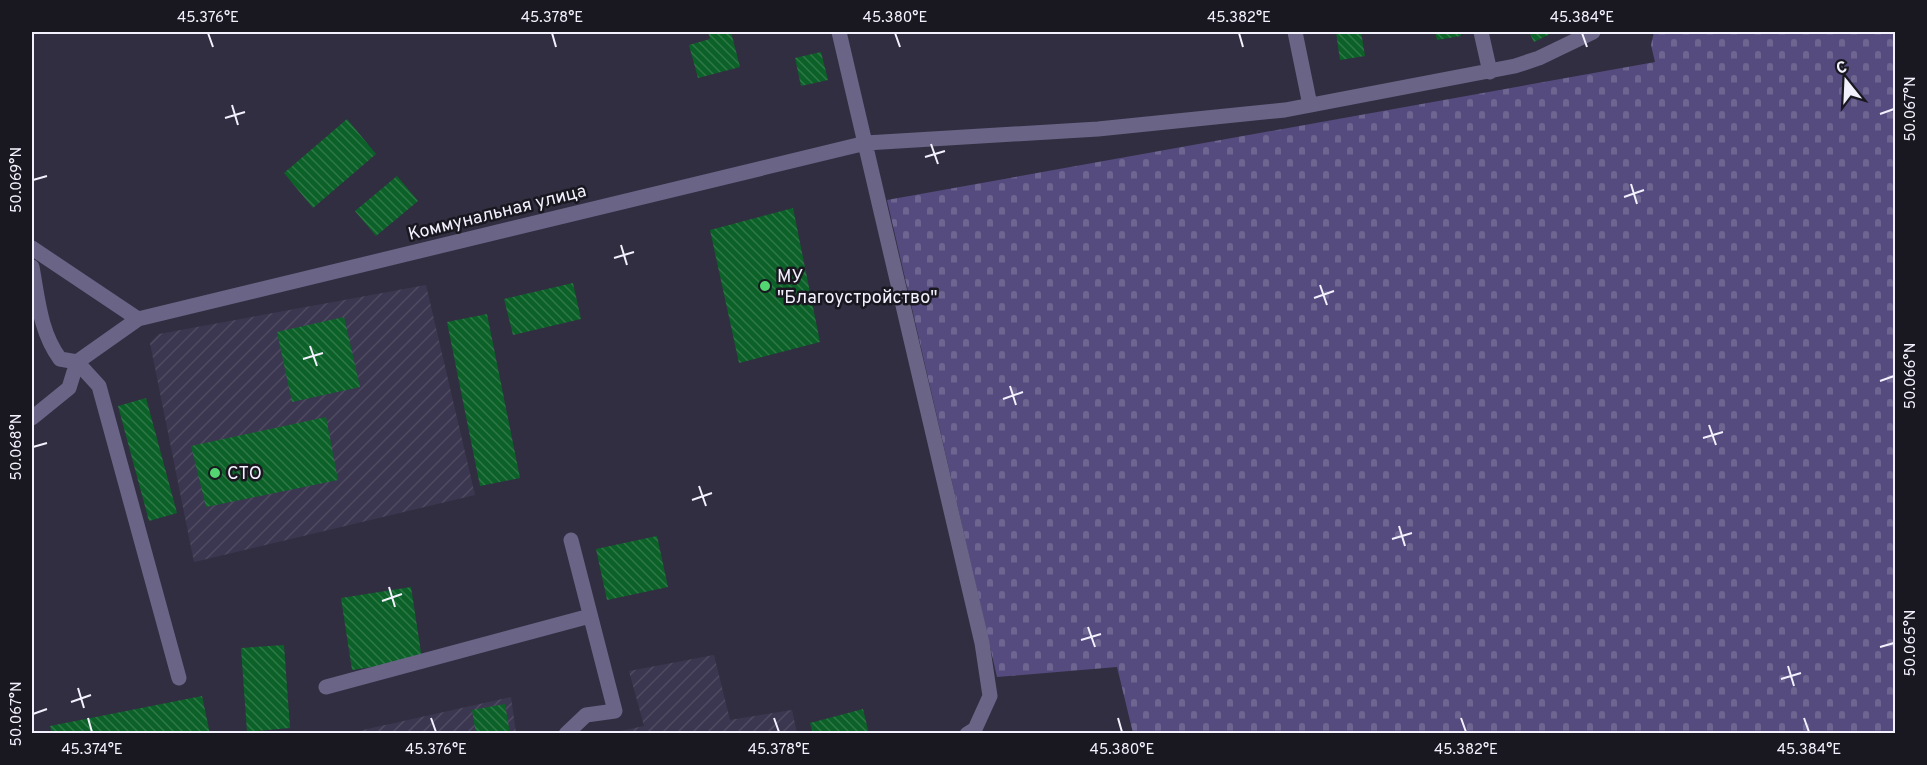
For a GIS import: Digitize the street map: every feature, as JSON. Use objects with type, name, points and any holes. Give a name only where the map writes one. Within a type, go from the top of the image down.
[{"type":"street","points":[[839,32],[982,643],[990,696],[975,729],[967,734]]},
{"type":"street","points":[[1295,32],[1310,105]]},
{"type":"street","points":[[1481,32],[1490,72]]},
{"type":"street","name":"Коммунальная улица","points":[[138,320],[866,143],[1098,129],[1285,110],[1490,72],[1539,58],[1593,32]]},
{"type":"street","points":[[32,248],[138,320],[76,362],[69,388],[32,418]]},
{"type":"street","points":[[32,267],[43,327],[49,344],[60,359],[76,362],[99,386],[179,678]]},
{"type":"street","points":[[566,734],[586,715],[615,711],[571,540]]},
{"type":"street","points":[[326,687],[590,616]]},
{"type":"shaded area","points":[[426,285],[475,495],[194,562],[150,343],[159,334]]},
{"type":"shaded area","points":[[714,655],[730,720],[792,710],[797,733],[611,733],[644,726],[629,671]]},
{"type":"shaded area","points":[[511,697],[516,733],[345,734]]},
{"type":"green space","points":[[1654,32],[1895,32],[1895,733],[1133,733],[1117,667],[997,677],[887,200],[1655,62],[1651,45]]},
{"type":"building","points":[[708,32],[731,32],[740,67],[698,78],[689,45],[710,39]]},
{"type":"building","points":[[1336,32],[1361,32],[1365,56],[1340,60]]},
{"type":"building","points":[[1435,32],[1461,32],[1461,36],[1437,40]]},
{"type":"building","points":[[1529,32],[1554,32],[1534,42]]},
{"type":"building","points":[[821,52],[828,80],[801,86],[795,58]]},
{"type":"building","points":[[347,119],[376,154],[313,208],[284,173]]},
{"type":"building","points":[[397,176],[418,201],[376,236],[355,211]]},
{"type":"building","name":"МУ \"Благоустройство\"","points":[[793,208],[820,342],[739,363],[710,230]]},
{"type":"building","points":[[573,283],[581,319],[513,335],[504,299]]},
{"type":"building","points":[[487,314],[520,478],[480,486],[447,322]]},
{"type":"building","points":[[344,317],[360,387],[292,402],[277,332]]},
{"type":"building","points":[[146,398],[177,513],[149,521],[118,406]]},
{"type":"building","points":[[326,417],[338,480],[206,507],[191,446]]},
{"type":"building","points":[[657,536],[668,587],[607,600],[596,549]]},
{"type":"building","points":[[411,587],[422,659],[352,670],[341,598]]},
{"type":"building","points":[[284,645],[290,728],[247,732],[241,648]]},
{"type":"building","points":[[202,696],[210,734],[52,734],[50,726]]},
{"type":"building","points":[[505,704],[510,734],[476,734],[472,710]]},
{"type":"building","points":[[863,709],[869,734],[813,734],[810,723]]},
{"type":"place","name":"МУ \"Благоустройство\"","points":[[765,286]]},
{"type":"place","name":"СТО","points":[[215,473]]}]
